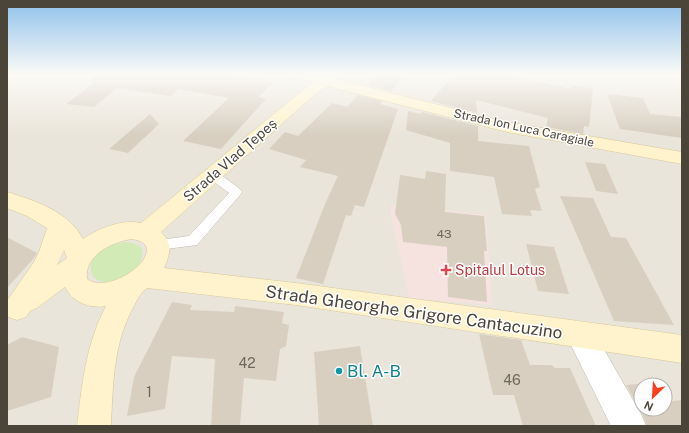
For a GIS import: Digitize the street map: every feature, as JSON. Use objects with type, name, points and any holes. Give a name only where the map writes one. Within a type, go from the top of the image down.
[{"type":"main road","name":"Strada Vlad Țepeș","points":[[151,239],[213,175],[307,94]]},
{"type":"main road","name":"Strada Ion Luca Caragiale","points":[[388,94],[507,127],[682,158]]},
{"type":"main road","name":"Strada Gheorghe Grigore Cantacuzino","points":[[7,200],[43,214],[59,225],[72,240],[77,263],[74,280],[76,286],[87,293],[103,295],[122,291],[138,282],[296,294],[682,349]]},
{"type":"main road","points":[[12,311],[42,269],[51,252],[59,225]]},
{"type":"main road","points":[[12,311],[77,263],[93,244],[108,236],[124,231],[139,231],[151,239],[157,260],[138,282],[117,312],[108,331],[100,363],[94,426]]},
{"type":"street","points":[[580,335],[629,426]]},
{"type":"lane","points":[[151,239],[193,241],[236,192],[213,175]]},
{"type":"shaded area","points":[[7,94],[682,94],[682,426],[7,426]]},
{"type":"shaded area","name":"Spitalul Lotus","points":[[391,204],[486,215],[492,305],[409,298],[391,215]]},
{"type":"green space","points":[[126,242],[141,247],[142,256],[137,267],[119,279],[106,282],[97,279],[92,273],[91,264],[96,255],[108,247]]},
{"type":"building","points":[[79,94],[109,94],[94,107],[66,104]]},
{"type":"building","points":[[159,94],[173,94],[171,96]]},
{"type":"building","points":[[208,94],[261,94],[258,97],[266,99],[221,149],[183,141],[229,98]]},
{"type":"building","points":[[437,94],[592,94],[589,127],[584,126],[583,134],[546,127],[548,118],[476,100],[477,113],[431,101]]},
{"type":"building","points":[[607,94],[643,98],[650,114],[682,117],[682,138],[620,129]]},
{"type":"building","points":[[358,95],[382,101],[380,104],[398,109],[364,207],[355,205],[351,216],[346,215],[323,284],[296,278],[325,204],[338,176],[300,167],[306,160],[269,149],[285,132],[298,136],[332,103],[347,107]]},
{"type":"building","points":[[408,111],[420,114],[422,112],[478,126],[478,141],[529,146],[540,187],[535,189],[542,211],[530,210],[532,216],[502,214],[494,177],[450,171],[450,143],[406,130]]},
{"type":"building","points":[[150,114],[159,124],[128,153],[109,149]]},
{"type":"building","points":[[585,162],[605,164],[618,194],[596,191]]},
{"type":"building","name":"Spitalul Lotus","points":[[426,171],[446,174],[445,212],[484,216],[487,251],[484,251],[487,302],[448,297],[447,247],[403,242],[401,225],[395,214],[400,175],[425,179]]},
{"type":"building","points":[[560,196],[593,198],[611,237],[626,238],[674,325],[614,321]]},
{"type":"building","points":[[7,237],[37,253],[7,288]]},
{"type":"building","points":[[526,244],[554,247],[569,294],[538,291]]},
{"type":"building","points":[[172,302],[192,305],[190,310],[234,312],[235,306],[284,312],[282,323],[289,325],[286,346],[280,349],[276,381],[244,378],[240,426],[211,426],[215,359],[172,356],[165,409],[127,416],[134,377]]},
{"type":"building","points":[[479,334],[521,340],[530,365],[551,365],[555,368],[570,368],[596,426],[523,426],[514,395],[493,395]]},
{"type":"building","points":[[22,337],[59,347],[51,397],[7,411],[7,345]]},
{"type":"building","name":"Bl. A-B","points":[[360,346],[373,426],[319,426],[314,352]]},
{"type":"building","points":[[633,384],[633,397],[626,385]]},
{"type":"building","points":[[682,400],[682,426],[647,426],[644,417],[673,417],[673,401]]},
{"type":"place","name":"Spitalul Lotus","points":[[446,270]]},
{"type":"place","name":"Bl. A-B","points":[[339,371]]}]
